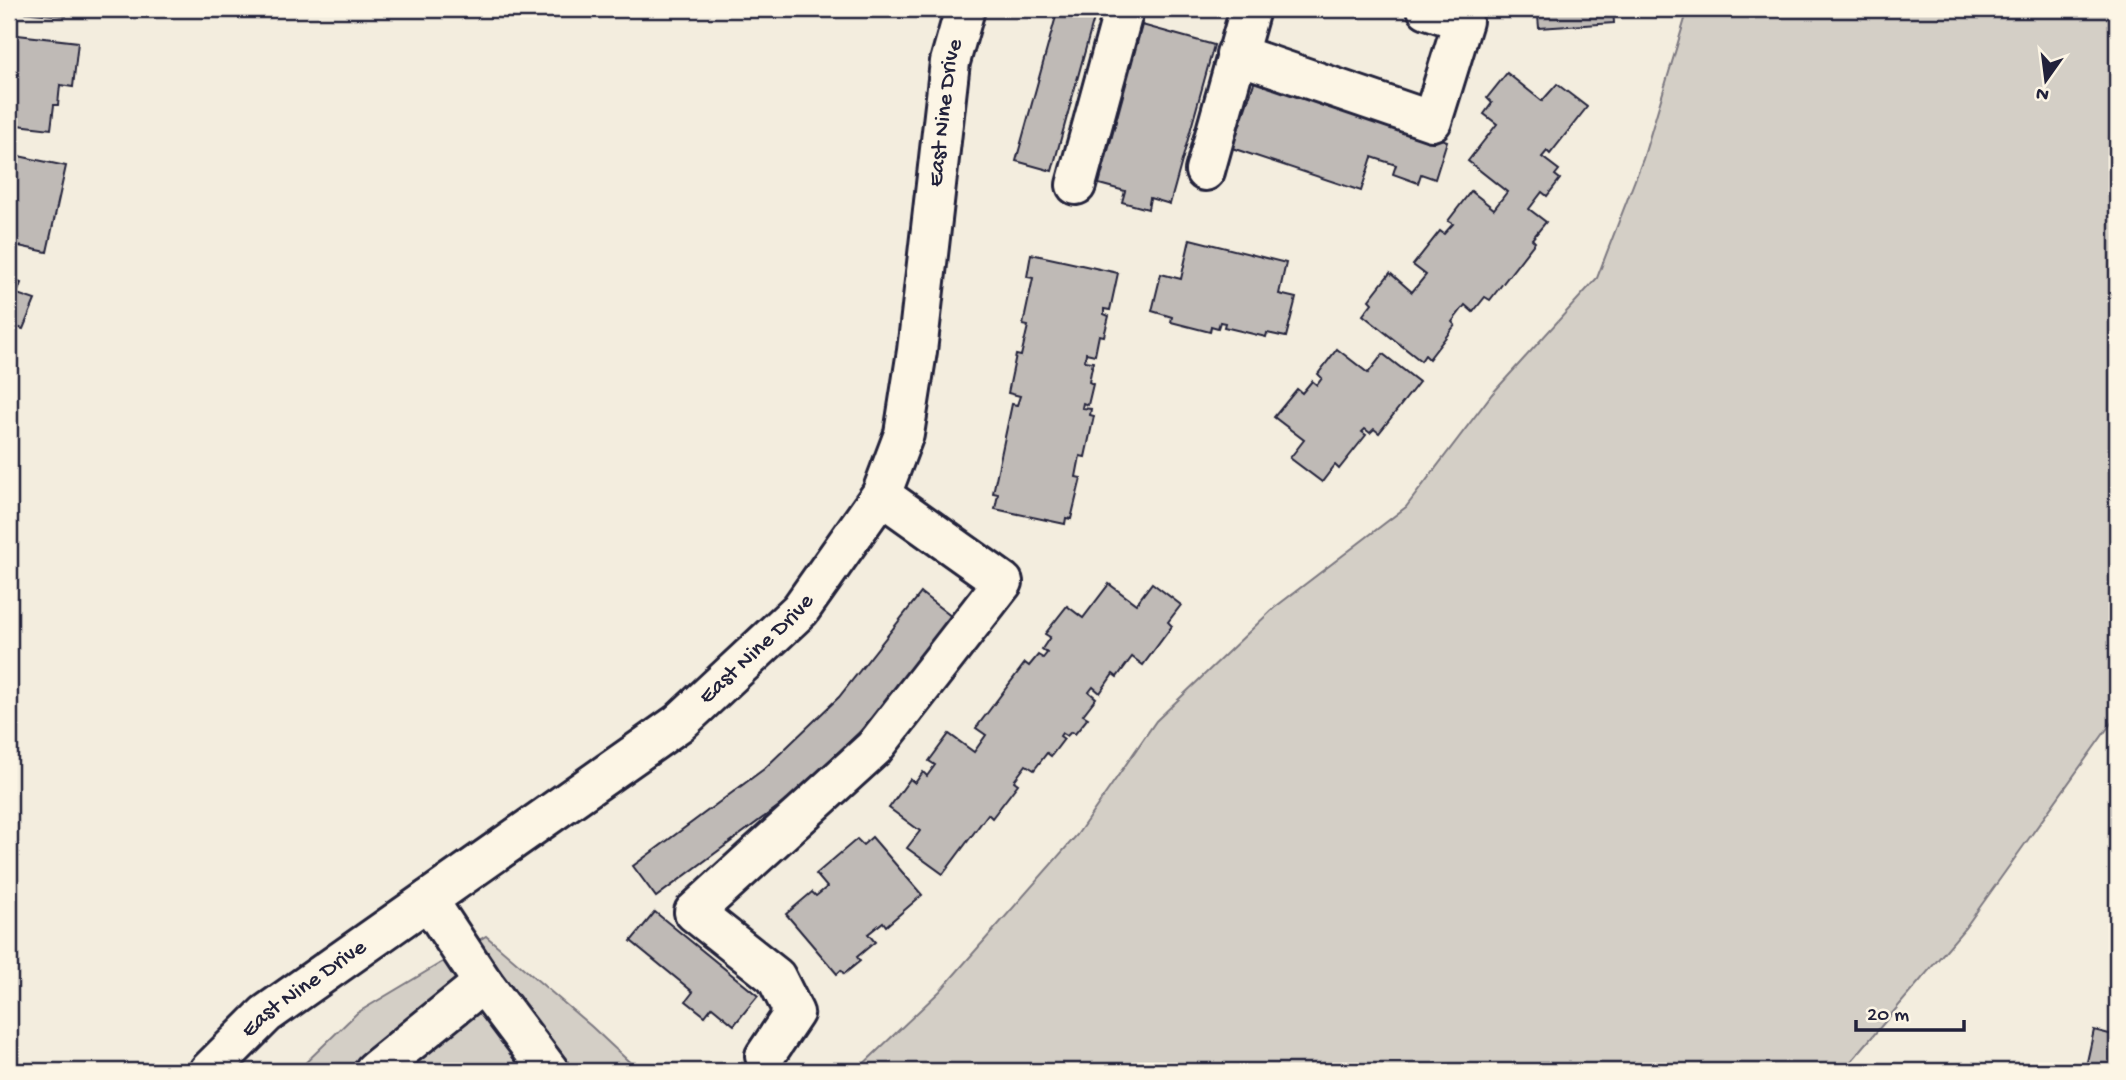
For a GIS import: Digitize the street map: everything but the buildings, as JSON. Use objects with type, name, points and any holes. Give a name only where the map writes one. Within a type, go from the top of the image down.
[{"type":"street","name":"East Nine Drive","points":[[209,1071],[266,1014],[679,723],[800,610],[881,495],[904,434],[917,351],[950,62],[965,9]]},
{"type":"street","points":[[1076,185],[1124,9]]},
{"type":"street","points":[[1205,171],[1249,9]]},
{"type":"street","points":[[1236,54],[1432,121],[1463,21],[1427,9]]},
{"type":"street","points":[[765,1056],[794,1013],[776,978],[694,912],[874,748],[1003,582],[881,495]]},
{"type":"street","points":[[428,900],[483,983],[549,1071]]},
{"type":"street","points":[[374,1071],[483,983]]},
{"type":"shaded area","points":[[1688,9],[2117,9],[2117,715],[1965,928],[1843,1071],[856,1071],[940,991],[1077,835],[1156,721],[1274,608],[1406,507],[1492,394],[1597,278],[1643,159]]},
{"type":"shaded area","points":[[486,936],[639,1071],[297,1071],[357,1013]]}]
